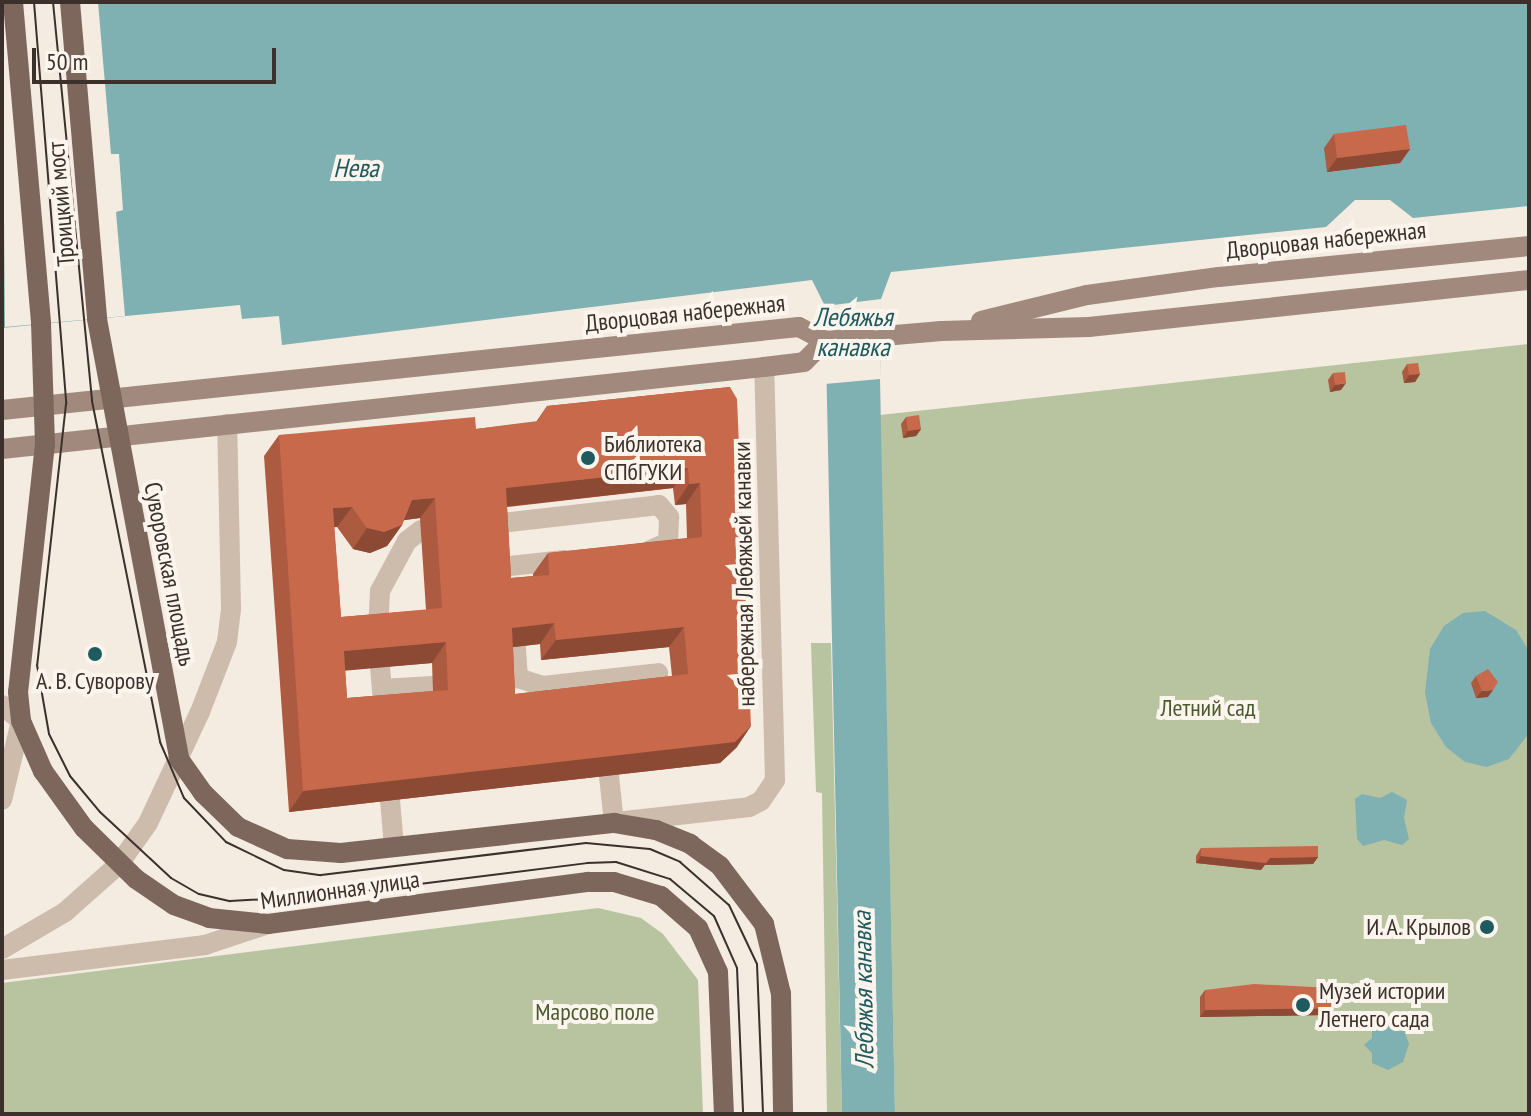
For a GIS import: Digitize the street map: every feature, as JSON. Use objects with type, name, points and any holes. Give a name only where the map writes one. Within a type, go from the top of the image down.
[{"type":"main road","name":"Троицкий мост","points":[[13,2],[41,323],[44,405]]},
{"type":"main road","name":"Троицкий мост","points":[[70,2],[97,319],[110,400]]},
{"type":"main road","name":"Дворцовая набережная","points":[[942,331],[1087,295],[1529,246]]},
{"type":"main road","name":"Дворцовая набережная","points":[[2,410],[799,327],[825,341],[942,331],[1089,327],[1529,280]]},
{"type":"main road","points":[[2,449],[804,362],[825,341]]},
{"type":"main road","name":"Суворовская площадь","points":[[110,400],[179,759],[203,793],[238,827],[287,849],[341,853]]},
{"type":"main road","points":[[44,405],[45,444],[18,664],[21,721],[53,786],[119,864],[154,894],[191,912],[268,924]]},
{"type":"main road","name":"Миллионная улица","points":[[341,853],[614,823],[656,830],[720,866],[764,924],[776,959],[783,1114]]},
{"type":"main road","name":"Миллионная улица","points":[[268,924],[588,882],[638,887],[681,910],[710,949],[718,972],[724,1114]]},
{"type":"street","name":"набережная Лебяжьей канавки","points":[[764,367],[775,780]]},
{"type":"street","points":[[2,949],[65,912],[119,864],[148,823],[179,759],[227,642],[231,608],[227,424]]},
{"type":"street","points":[[582,559],[510,574],[502,518],[649,504],[665,510],[671,532],[662,549],[625,554]]},
{"type":"street","points":[[378,633],[380,591],[407,541],[421,530]]},
{"type":"street","points":[[516,646],[508,679],[543,686],[658,673]]},
{"type":"street","points":[[380,667],[384,715]]},
{"type":"street","points":[[599,679],[601,703]]},
{"type":"street","points":[[382,689],[433,686]]},
{"type":"street","points":[[2,705],[21,721],[2,800]]},
{"type":"street","points":[[609,776],[614,823]]},
{"type":"street","name":"Миллионная улица","points":[[614,823],[749,807],[761,801],[775,780]]},
{"type":"street","points":[[390,800],[394,847]]},
{"type":"street","name":"Миллионная улица","points":[[2,970],[205,945],[268,924]]},
{"type":"green space","name":"Летний сад","points":[[1529,344],[1529,1114],[895,1114],[880,415]]},
{"type":"green space","points":[[811,643],[831,643],[842,1114],[827,1114],[822,793],[816,792]]},
{"type":"green space","name":"Марсово поле","points":[[598,908],[641,918],[663,934],[698,980],[703,1114],[2,1114],[2,983]]},
{"type":"water","name":"Нева","points":[[2,2],[1529,2],[1529,206],[1413,218],[1390,200],[1355,200],[1326,227],[891,272],[881,299],[880,379],[895,1114],[842,1114],[825,306],[812,280],[282,345],[279,316],[242,319],[240,305],[2,328]]},
{"type":"water","points":[[1485,611],[1516,630],[1529,651],[1529,733],[1509,759],[1487,767],[1465,762],[1446,747],[1431,723],[1425,693],[1430,649],[1444,626],[1463,613]]},
{"type":"water","points":[[1392,792],[1407,800],[1404,818],[1409,839],[1402,845],[1384,840],[1363,846],[1357,839],[1355,799],[1362,794],[1380,798]]},
{"type":"water","points":[[1387,1022],[1403,1028],[1409,1044],[1403,1062],[1388,1070],[1372,1063],[1372,1053],[1364,1045],[1372,1038],[1372,1029]]},
{"type":"pier","points":[[2,2],[98,2],[111,154],[119,154],[123,210],[116,212],[125,316],[5,327]]},
{"type":"pier","points":[[881,299],[880,379],[825,384],[825,306]]},
{"type":"building","points":[[1406,125],[1410,149],[1337,158],[1334,134]]},
{"type":"building","points":[[1418,363],[1420,374],[1409,375],[1407,364]]},
{"type":"building","points":[[1345,372],[1346,383],[1335,385],[1333,373]]},
{"type":"building","points":[[730,387],[737,399],[751,726],[735,742],[303,791],[279,435],[475,417],[476,429],[538,421],[547,406]],"holes":[[[688,468],[689,484],[700,483],[702,537],[548,553],[549,575],[511,578],[506,488]],[[435,498],[442,608],[341,617],[333,508],[352,507],[367,528],[384,532],[402,525],[412,500]],[[554,623],[556,640],[684,627],[688,674],[515,694],[512,628]],[[446,642],[448,690],[347,698],[344,651]]]},
{"type":"building","points":[[919,415],[921,429],[908,431],[906,417]]},
{"type":"building","points":[[1488,669],[1498,682],[1493,690],[1482,691],[1476,676]]},
{"type":"building","points":[[1318,846],[1318,857],[1270,858],[1266,863],[1201,856],[1201,848]]},
{"type":"building","points":[[1254,984],[1331,988],[1331,1008],[1205,1010],[1205,990]]},
{"type":"tram line","points":[[34,2],[66,404],[37,665],[49,734],[70,776],[100,812],[171,878],[199,894],[230,901],[323,896],[587,863],[616,862],[670,879],[714,916],[737,968],[743,1114]]},
{"type":"tram line","points":[[53,2],[92,401],[160,742],[184,798],[226,842],[284,870],[321,875],[586,843],[650,849],[680,862],[729,905],[757,964],[763,1114]]},
{"type":"place","name":"Библиотека СПбГУКИ","points":[[588,458]]},
{"type":"place","name":"А. В. Суворову","points":[[95,654]]},
{"type":"place","name":"И. А. Крылов","points":[[1487,927]]},
{"type":"place","name":"Музей истории Летнего сада","points":[[1303,1005]]},
{"type":"water label","name":"Лебяжья канавка","points":[[853,332]]},
{"type":"water label","name":"Лебяжья канавка","points":[[863,990]]}]
